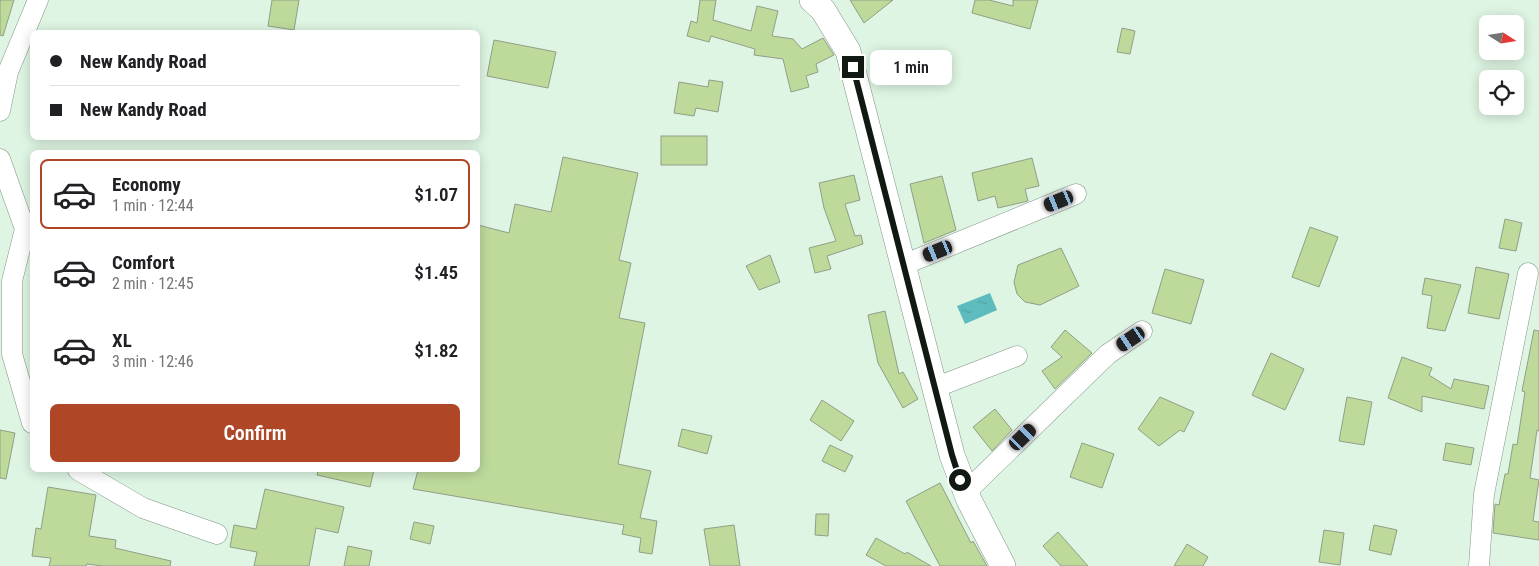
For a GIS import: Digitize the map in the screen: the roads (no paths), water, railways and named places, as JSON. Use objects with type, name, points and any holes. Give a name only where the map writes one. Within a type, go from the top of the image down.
[{"type":"main road","points":[[812,0],[823,10],[848,51],[952,455],[966,492],[1003,566]]},
{"type":"street","points":[[0,111],[8,72],[38,0]]},
{"type":"street","points":[[0,158],[26,229],[12,280],[12,354],[30,416]]},
{"type":"street","points":[[903,265],[1076,194]]},
{"type":"street","points":[[1479,566],[1484,494],[1528,273]]},
{"type":"street","points":[[966,492],[1108,354],[1142,331]]},
{"type":"street","points":[[934,388],[1017,356]]},
{"type":"street","points":[[81,472],[142,508],[217,534]]},
{"type":"water","points":[[990,293],[997,310],[965,324],[957,306]]}]
